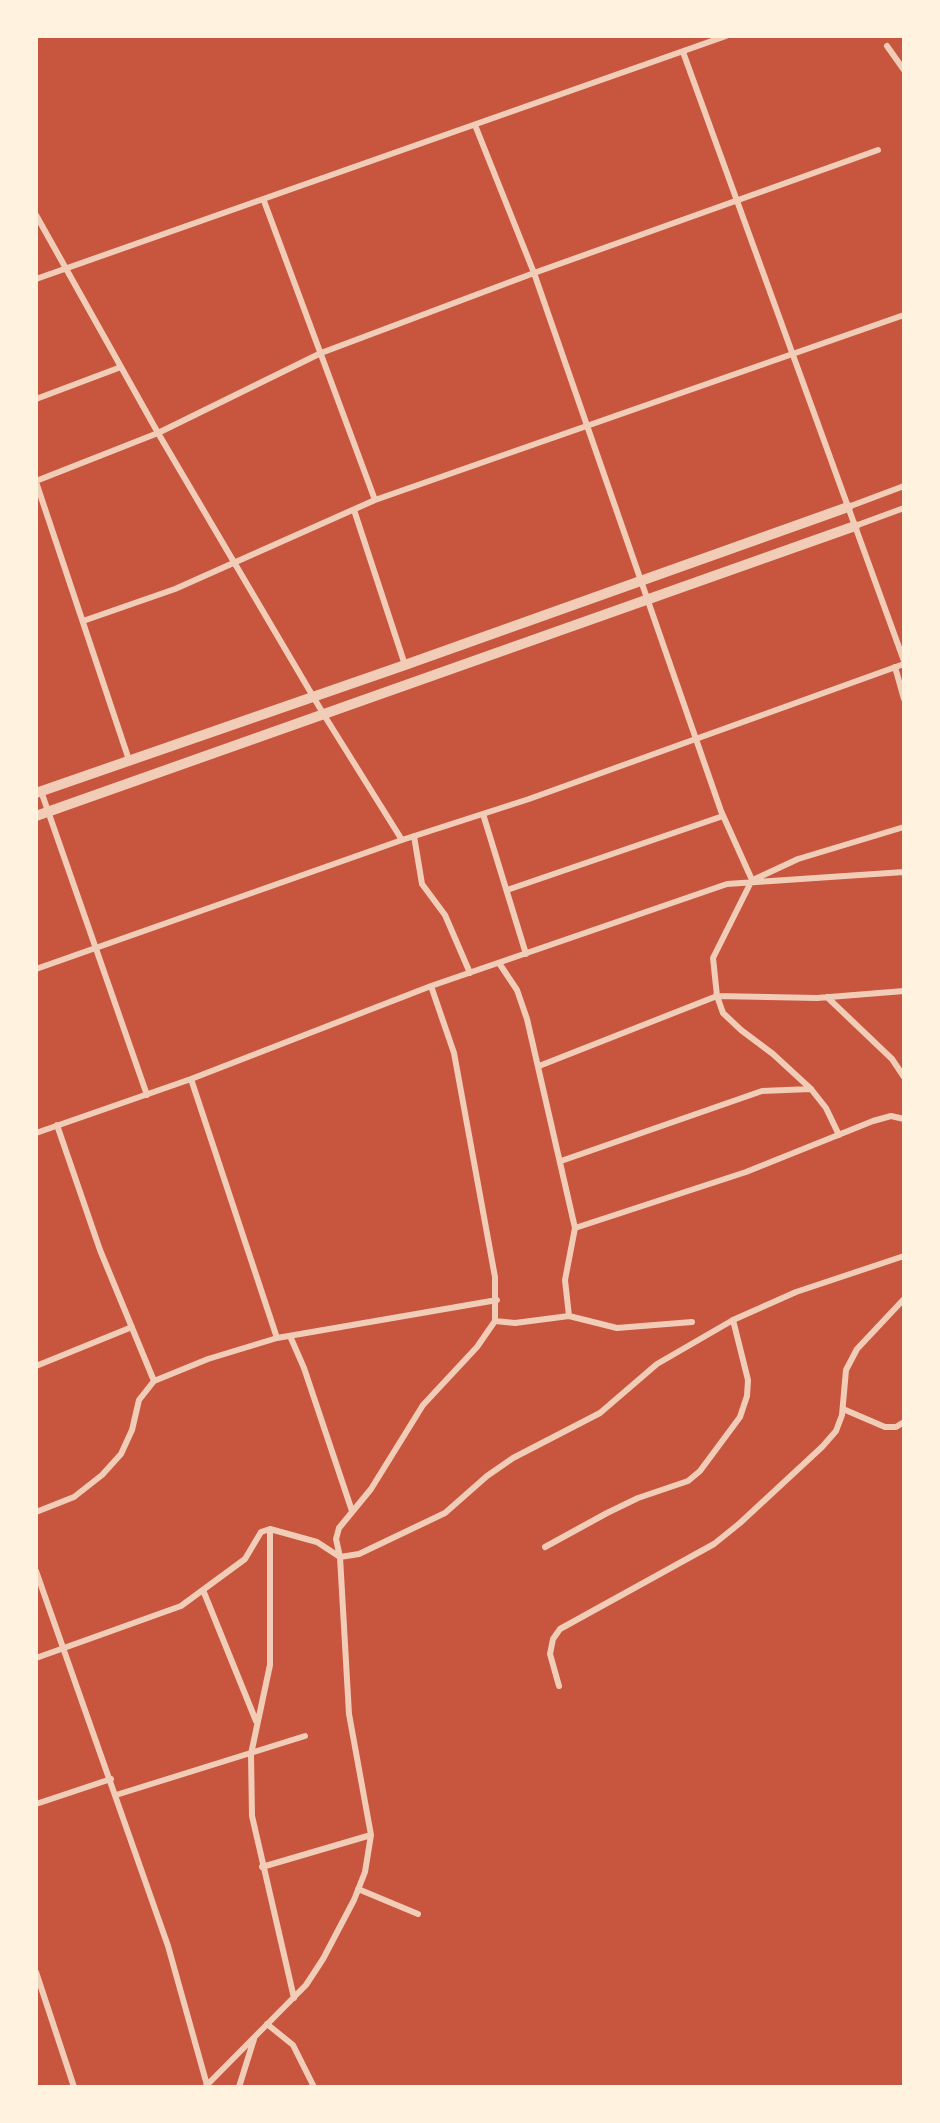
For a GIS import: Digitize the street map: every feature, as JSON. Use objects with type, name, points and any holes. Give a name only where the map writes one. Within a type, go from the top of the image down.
[{"type":"street","points":[[36,279],[264,201],[726,36]]},
{"type":"street","points":[[887,46],[904,70]]},
{"type":"street","points":[[36,969],[402,840],[483,814],[904,662],[682,52]]},
{"type":"street","points":[[475,125],[534,273],[723,816],[752,880]]},
{"type":"street","points":[[129,760],[36,481],[158,433],[321,354],[534,273],[878,150]]},
{"type":"street","points":[[264,201],[375,500]]},
{"type":"street","points":[[36,215],[158,433],[324,715],[402,840]]},
{"type":"street","points":[[83,621],[175,589],[375,500],[588,428],[904,315]]},
{"type":"street","points":[[36,399],[121,367]]},
{"type":"street","points":[[147,1095],[49,812],[38,792],[405,665],[904,486]]},
{"type":"street","points":[[36,816],[904,508]]},
{"type":"street","points":[[354,510],[405,665]]},
{"type":"street","points":[[895,667],[904,699]]},
{"type":"street","points":[[483,814],[526,954]]},
{"type":"street","points":[[507,890],[723,816]]},
{"type":"street","points":[[839,1135],[826,1108],[811,1089],[723,1012],[717,996],[713,958],[752,880],[798,859],[904,827]]},
{"type":"street","points":[[414,836],[422,884],[445,915],[470,973]]},
{"type":"street","points":[[36,1133],[191,1079],[431,986],[700,892],[752,880],[904,872]]},
{"type":"street","points":[[499,963],[517,990],[539,1066],[575,1228],[565,1280],[569,1316]]},
{"type":"street","points":[[206,2086],[294,1998],[323,1959],[358,1889],[371,1835],[349,1714],[340,1557],[336,1539],[339,1528],[371,1489],[423,1405],[477,1347],[495,1321],[497,1300],[495,1276],[454,1053],[431,986]]},
{"type":"street","points":[[539,1066],[717,996],[776,999],[827,998],[904,991]]},
{"type":"street","points":[[827,998],[892,1059],[904,1077]]},
{"type":"street","points":[[191,1079],[277,1338]]},
{"type":"street","points":[[561,1161],[762,1091],[811,1089]]},
{"type":"street","points":[[575,1228],[746,1172],[891,1116],[904,1119]]},
{"type":"street","points":[[57,1125],[100,1250],[154,1381]]},
{"type":"street","points":[[36,1658],[162,1614],[203,1590],[233,1565],[244,1559],[261,1532],[270,1529],[317,1542],[340,1557],[358,1554],[445,1513],[487,1476],[513,1458],[600,1413],[657,1364],[733,1320],[795,1292],[904,1256]]},
{"type":"street","points":[[559,1686],[550,1654],[553,1639],[561,1629],[575,1618],[714,1544],[740,1524],[822,1447],[836,1431],[843,1409],[846,1370],[857,1349],[904,1299]]},
{"type":"street","points":[[36,1512],[74,1497],[102,1475],[121,1454],[132,1430],[139,1400],[154,1381],[208,1359],[277,1338],[497,1300]]},
{"type":"street","points":[[495,1321],[515,1323],[569,1316],[617,1328],[692,1322]]},
{"type":"street","points":[[545,1547],[638,1498],[688,1481],[700,1471],[740,1418],[747,1396],[748,1380],[733,1320]]},
{"type":"street","points":[[36,1366],[132,1327]]},
{"type":"street","points":[[291,1336],[352,1511]]},
{"type":"street","points":[[843,1409],[885,1427],[896,1427],[904,1422]]},
{"type":"street","points":[[270,1529],[270,1665],[251,1754],[252,1816],[294,1998]]},
{"type":"street","points":[[36,1571],[168,1946],[206,2086]]},
{"type":"street","points":[[203,1590],[256,1722]]},
{"type":"street","points":[[116,1795],[183,1772],[251,1754],[306,1736]]},
{"type":"street","points":[[36,1804],[111,1779]]},
{"type":"street","points":[[262,1867],[371,1835]]},
{"type":"street","points":[[358,1889],[418,1914]]},
{"type":"street","points":[[36,1972],[74,2087]]},
{"type":"street","points":[[267,2024],[293,2045],[314,2087]]},
{"type":"street","points":[[239,2087],[255,2036]]}]
